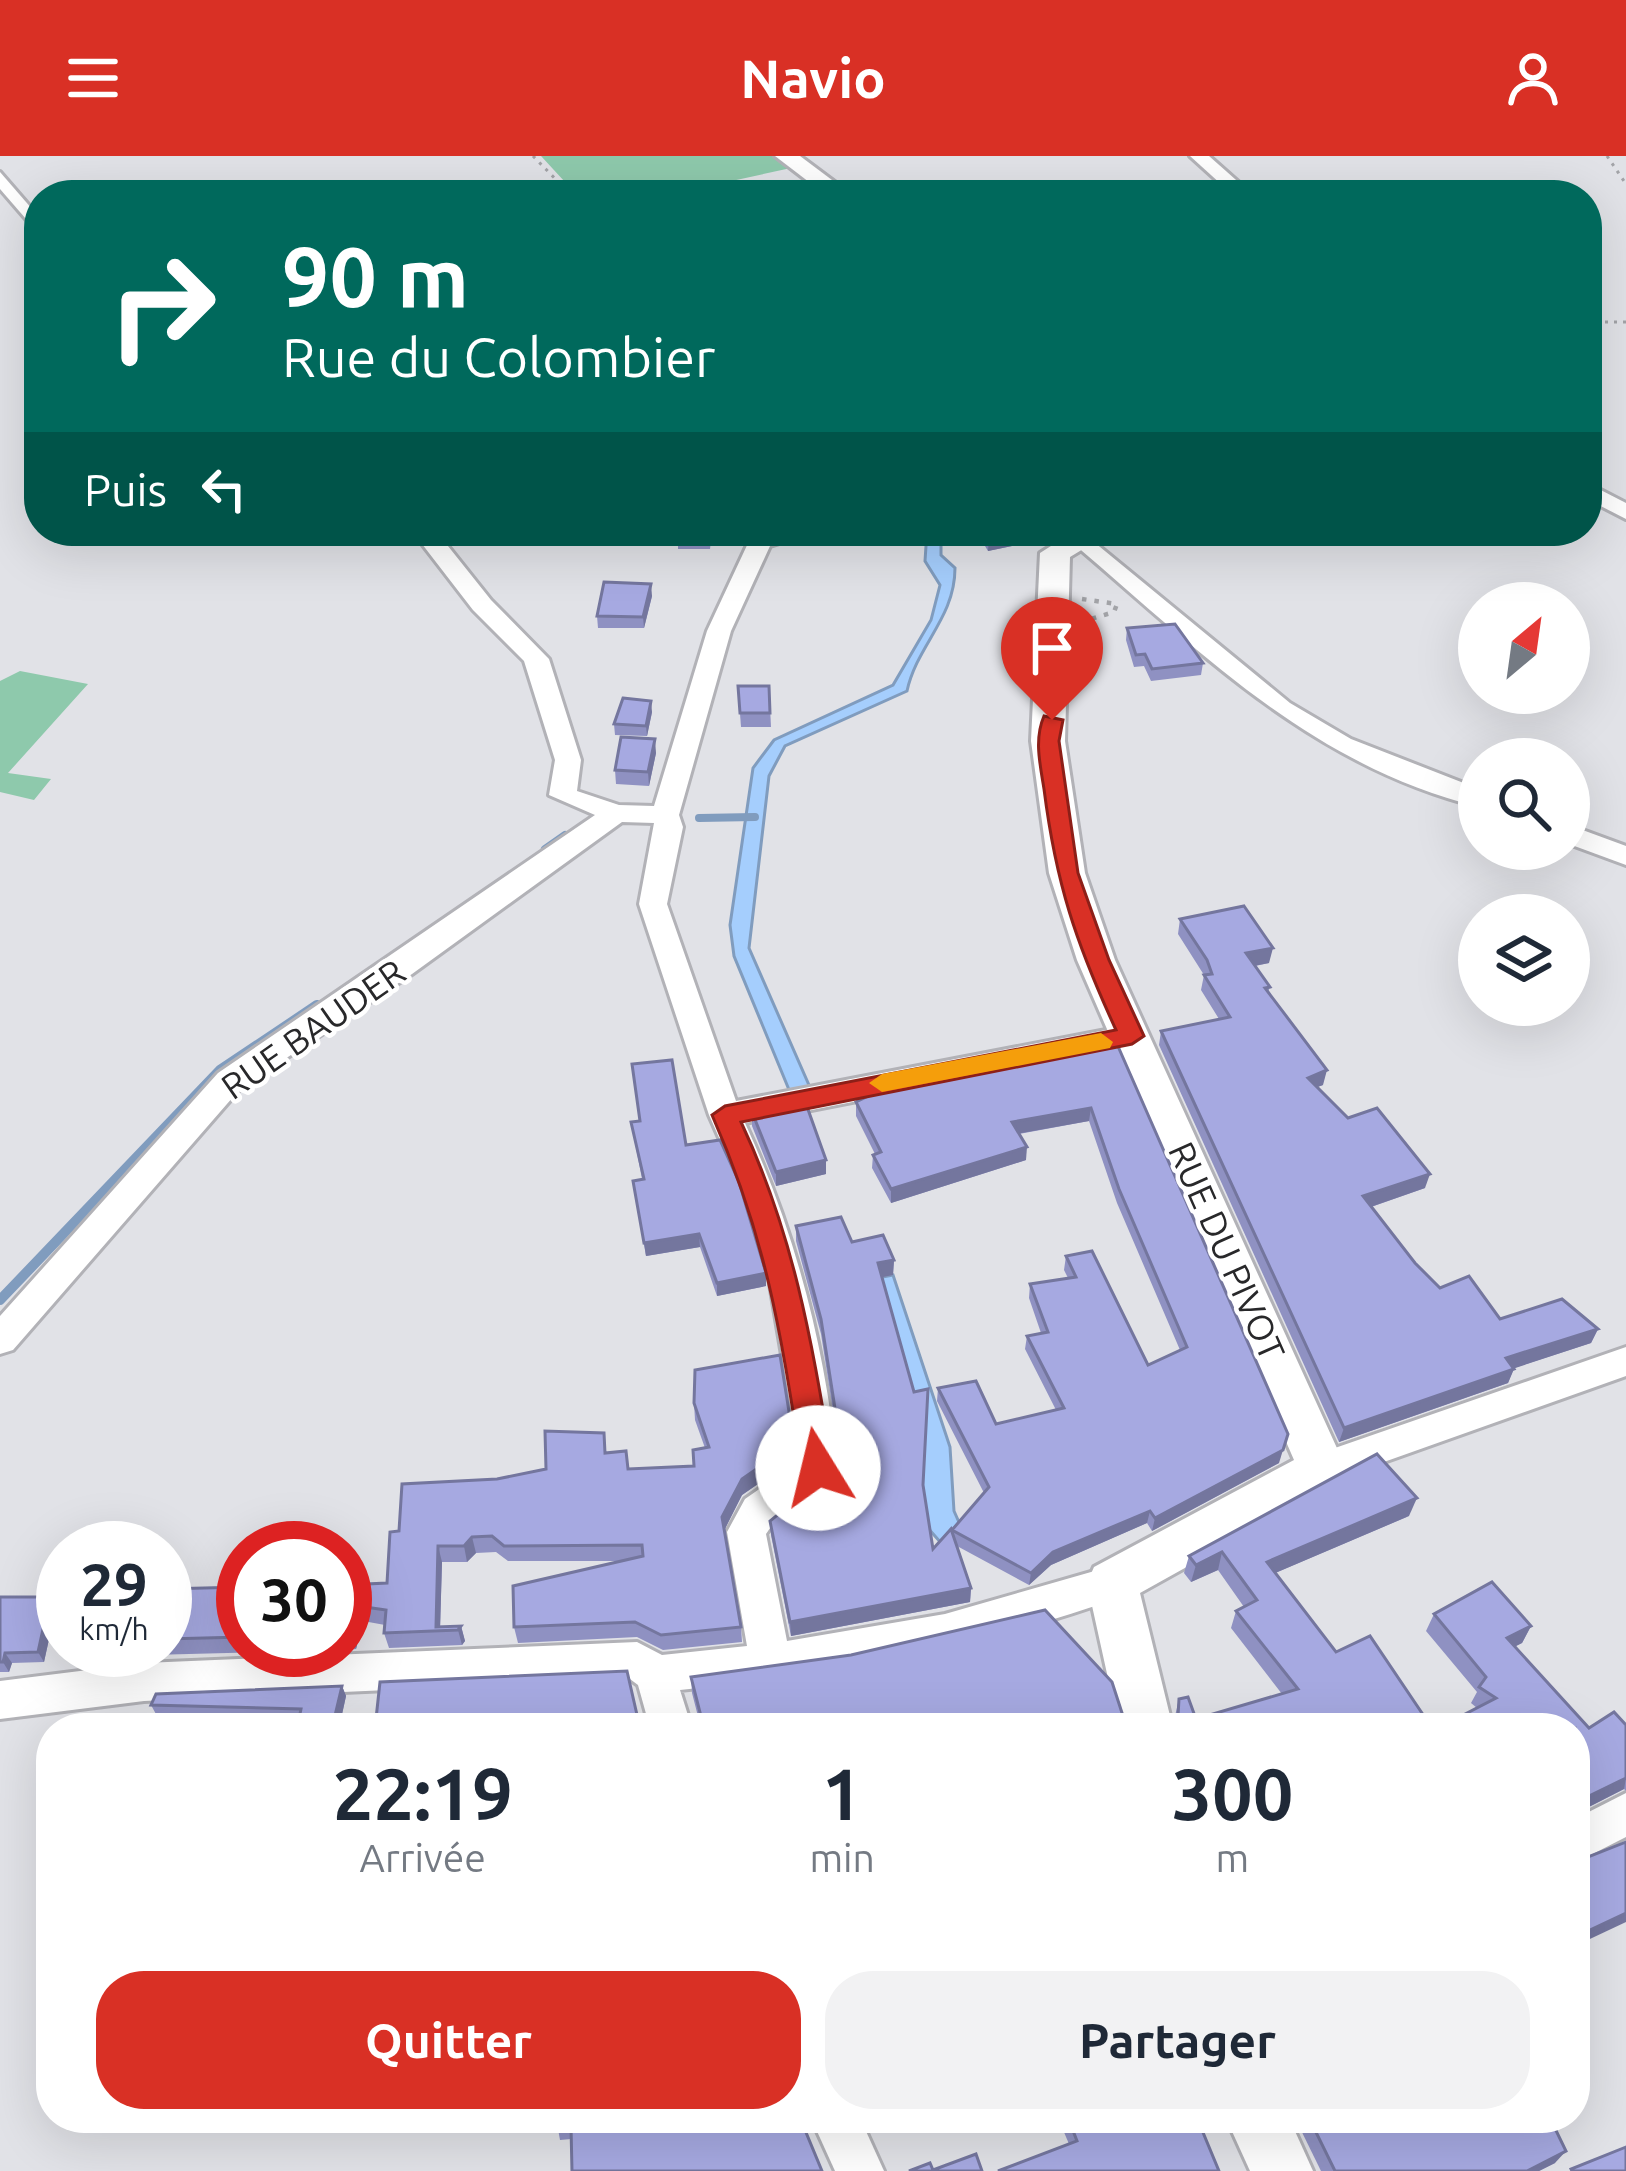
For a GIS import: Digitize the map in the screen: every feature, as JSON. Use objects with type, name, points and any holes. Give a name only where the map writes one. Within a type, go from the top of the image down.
[{"type":"main road","points":[[786,156],[820,180]]},
{"type":"main road","name":"RUE DU PIVOT","points":[[1065,546],[1055,553],[1048,741],[1066,873],[1096,960],[1322,1468]]},
{"type":"main road","points":[[1142,1713],[1112,1583],[1322,1468]]},
{"type":"main road","points":[[1263,2133],[1282,2171]]},
{"type":"street","points":[[1199,156],[1227,180]]},
{"type":"street","points":[[0,177],[24,209]]},
{"type":"street","points":[[436,546],[482,605],[536,659],[568,760],[563,795],[616,813],[665,815]]},
{"type":"street","points":[[754,546],[719,632],[665,815],[669,826],[653,904],[725,1115],[761,1194],[786,1278],[818,1468],[759,1510],[746,1532],[771,1663]]},
{"type":"street","points":[[1091,546],[1281,708],[1342,745],[1458,791]]},
{"type":"street","name":"RUE BAUDER","points":[[0,1340],[229,1081],[401,967],[616,813]]},
{"type":"street","points":[[1590,842],[1626,856]]},
{"type":"street","points":[[725,1115],[1132,1036]]},
{"type":"street","points":[[1322,1468],[1613,1368]]},
{"type":"street","points":[[656,1674],[771,1663],[1049,1607],[1112,1583]]},
{"type":"street","points":[[0,1700],[144,1682],[637,1660],[656,1674],[667,1713]]},
{"type":"street","points":[[1590,1834],[1626,1814]]},
{"type":"street","points":[[842,2133],[860,2171]]},
{"type":"path","points":[[533,156],[556,180]]},
{"type":"path","points":[[1606,156],[1626,184]]},
{"type":"green space","points":[[541,156],[774,156],[791,168],[736,180],[563,180]]},
{"type":"green space","points":[[20,671],[88,684],[8,773],[51,779],[34,800],[0,792],[0,681]]},
{"type":"water","points":[[926,546],[941,546],[941,555],[955,568],[953,586],[907,691],[785,746],[769,776],[749,948],[812,1092],[792,1097],[734,956],[730,925],[753,768],[774,740],[893,685],[931,620],[940,585],[925,561]]},
{"type":"water","points":[[893,1275],[950,1447],[954,1511],[962,1529],[942,1544],[927,1527],[872,1279]]},
{"type":"building","points":[[604,582],[651,584],[643,617],[597,616]]},
{"type":"building","points":[[1175,624],[1203,663],[1152,669],[1145,654],[1136,655],[1127,628]]},
{"type":"building","points":[[738,686],[769,686],[770,713],[740,713]]},
{"type":"building","points":[[623,698],[651,701],[646,726],[614,724]]},
{"type":"building","points":[[621,737],[655,739],[648,772],[615,770]]},
{"type":"building","points":[[1244,906],[1273,948],[1246,953],[1270,987],[1265,988],[1327,1070],[1308,1078],[1348,1118],[1377,1108],[1430,1174],[1363,1196],[1415,1263],[1440,1288],[1469,1276],[1500,1319],[1562,1299],[1598,1329],[1506,1358],[1514,1369],[1344,1428],[1161,1031],[1230,1017],[1204,975],[1212,974],[1207,960],[1180,919]]},
{"type":"building","points":[[1117,1044],[1288,1434],[1283,1450],[1155,1518],[1150,1511],[1053,1552],[1031,1573],[952,1530],[989,1487],[938,1388],[976,1381],[996,1424],[1064,1408],[1027,1336],[1048,1332],[1030,1284],[1076,1277],[1066,1256],[1092,1251],[1148,1365],[1187,1347],[1119,1189],[1091,1108],[1012,1122],[1027,1147],[891,1189],[873,1155],[881,1152],[856,1102],[889,1086]]},
{"type":"building","points":[[672,1060],[686,1145],[720,1140],[739,1182],[766,1273],[717,1283],[699,1234],[644,1243],[633,1181],[644,1179],[631,1122],[640,1121],[632,1064]]},
{"type":"building","points":[[805,1101],[826,1160],[776,1172],[752,1112]]},
{"type":"building","points":[[841,1217],[852,1242],[883,1235],[894,1260],[878,1263],[914,1392],[928,1389],[923,1485],[933,1549],[951,1529],[971,1588],[790,1622],[770,1521],[825,1476],[842,1453],[821,1319],[796,1226]]},
{"type":"building","points":[[780,1355],[794,1443],[742,1479],[722,1517],[741,1627],[661,1635],[635,1622],[514,1627],[513,1586],[643,1556],[642,1545],[504,1546],[492,1536],[472,1537],[464,1546],[438,1546],[436,1627],[461,1626],[458,1630],[384,1633],[386,1610],[372,1608],[372,1584],[387,1583],[390,1532],[399,1531],[402,1484],[497,1479],[546,1469],[545,1431],[604,1433],[605,1453],[626,1451],[628,1469],[694,1466],[693,1450],[709,1447],[694,1403],[695,1370]]},
{"type":"building","points":[[1377,1454],[1417,1498],[1267,1562],[1336,1652],[1370,1636],[1422,1713],[1216,1713],[1298,1689],[1236,1611],[1257,1600],[1222,1552],[1196,1565],[1189,1556]]},
{"type":"building","points":[[1492,1582],[1531,1626],[1507,1638],[1575,1713],[1467,1713],[1496,1698],[1479,1687],[1486,1677],[1434,1614]]},
{"type":"building","points":[[192,1588],[216,1588],[216,1638],[192,1638]]},
{"type":"building","points":[[0,1597],[36,1597],[36,1652],[5,1653],[0,1662]]},
{"type":"building","points":[[1045,1610],[1112,1682],[1122,1713],[700,1713],[691,1677],[851,1655]]},
{"type":"building","points":[[627,1671],[637,1713],[377,1713],[380,1682]]},
{"type":"building","points":[[342,1686],[336,1713],[151,1705],[156,1694]]},
{"type":"building","points":[[1188,1697],[1194,1713],[1178,1713],[1179,1699]]},
{"type":"building","points":[[1614,1712],[1626,1725],[1626,1778],[1590,1796],[1590,1727]]},
{"type":"building","points":[[1626,1842],[1626,1913],[1590,1930],[1590,1856]]},
{"type":"building","points":[[571,2133],[806,2133],[822,2171],[572,2171]]},
{"type":"building","points":[[1074,2133],[1203,2133],[1219,2171],[998,2171],[1077,2141]]},
{"type":"building","points":[[1316,2133],[1557,2133],[1566,2151],[1527,2171],[1335,2171]]},
{"type":"building","points":[[1626,2147],[1626,2171],[1571,2169]]},
{"type":"building","points":[[976,2154],[982,2171],[909,2171],[930,2163],[933,2170]]},
{"type":"waterway","points":[[699,818],[755,817]]},
{"type":"waterway","points":[[545,849],[565,835]]},
{"type":"waterway","points":[[0,1300],[220,1070],[317,1005]]},
{"type":"slow traffic","points":[[882,1083],[1101,1042]]},
{"type":"route","points":[[818,1468],[786,1278],[761,1194],[725,1115],[1132,1036],[1096,960],[1066,873],[1048,741],[1052,720]]}]
